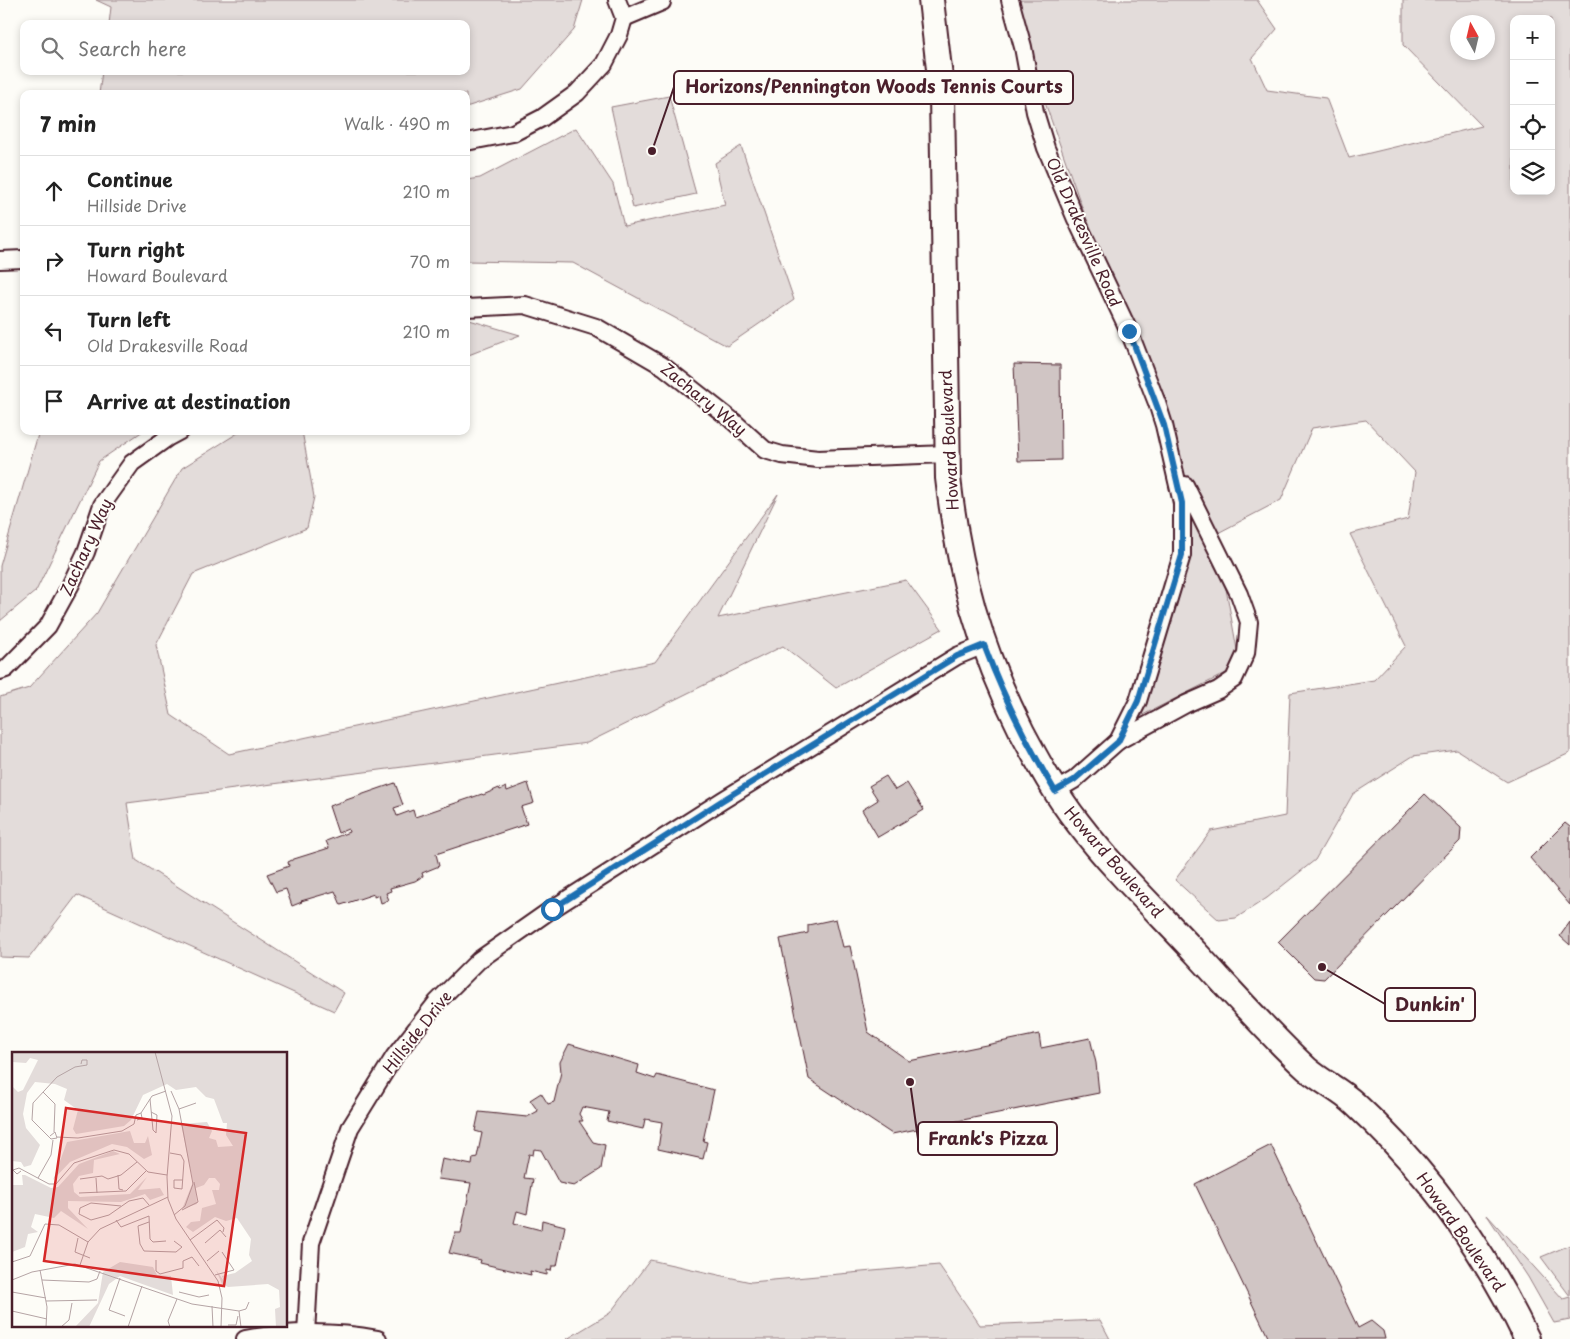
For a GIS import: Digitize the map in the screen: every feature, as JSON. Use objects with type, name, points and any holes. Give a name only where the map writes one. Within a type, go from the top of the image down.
[{"type":"main road","name":"Howard Boulevard","points":[[931,0],[942,95],[948,478],[955,534],[964,582],[984,645],[1011,710],[1055,791],[1100,850],[1237,999],[1309,1070],[1353,1102],[1407,1156],[1448,1207],[1483,1259],[1509,1302],[1527,1339]]},
{"type":"street","points":[[470,141],[513,132],[542,118],[577,93],[604,64],[619,35],[624,18],[617,0]]},
{"type":"street","points":[[624,18],[662,2],[662,0]]},
{"type":"street","name":"Old Drakesville Road","points":[[1010,0],[1023,47],[1035,112],[1046,148],[1075,217],[1129,331],[1157,403],[1182,503],[1182,555],[1138,701],[1118,742]]},
{"type":"street","points":[[0,260],[20,259]]},
{"type":"street","name":"Zachary Way","points":[[470,308],[525,306],[596,327],[663,366],[733,421],[765,450],[782,455],[827,459],[947,454]]},
{"type":"street","name":"Zachary Way","points":[[0,671],[6,669],[48,626],[86,552],[102,505],[132,463],[173,435]]},
{"type":"street","name":"Old Drakesville Road","points":[[1055,791],[1074,780],[1118,742],[1186,704],[1218,690],[1234,679],[1246,653],[1249,622],[1239,594],[1172,460]]},
{"type":"street","name":"Hillside Drive","points":[[306,1334],[311,1243],[350,1128],[394,1057],[437,1002],[479,960],[552,909],[723,800],[957,656],[984,645]]},
{"type":"street","points":[[245,1339],[266,1335],[306,1334],[362,1336],[378,1339]]},
{"type":"shaded area","points":[[96,0],[583,0],[574,30],[522,89],[470,106],[470,90],[100,90],[101,75],[470,75],[470,20],[109,20],[111,7]]},
{"type":"shaded area","points":[[1257,0],[1277,29],[1252,58],[1267,90],[1326,98],[1349,158],[1482,126],[1403,45],[1403,0],[1570,0],[1570,753],[1507,782],[1457,750],[1413,756],[1353,794],[1315,860],[1267,898],[1236,918],[1219,920],[1175,880],[1211,831],[1285,816],[1290,693],[1374,680],[1406,646],[1350,534],[1408,519],[1415,472],[1366,420],[1312,428],[1281,500],[1216,534],[1240,666],[1119,727],[1180,566],[1180,484],[1009,1]]},
{"type":"shaded area","points":[[669,96],[696,194],[633,208],[611,107]]},
{"type":"shaded area","points":[[576,128],[613,184],[624,226],[725,205],[715,163],[741,146],[794,300],[727,346],[573,263],[470,261],[470,179],[480,178]]},
{"type":"shaded area","points":[[470,320],[520,335],[470,354]]},
{"type":"shaded area","points":[[38,435],[137,435],[99,461],[36,591],[0,621],[0,566]]},
{"type":"shaded area","points":[[235,435],[303,435],[314,497],[307,528],[193,574],[156,645],[171,715],[229,754],[655,662],[778,494],[718,618],[906,580],[942,629],[836,688],[783,646],[587,743],[127,803],[136,860],[344,993],[334,1011],[77,895],[29,958],[0,957],[0,697],[29,688],[97,613],[182,468]]},
{"type":"shaded area","points":[[1487,1215],[1563,1299],[1570,1297],[1570,1320],[1554,1323],[1528,1277]]},
{"type":"shaded area","points":[[1570,1245],[1570,1296],[1541,1257]]},
{"type":"shaded area","points":[[650,1260],[751,1282],[939,1265],[980,1325],[1100,1320],[1110,1339],[567,1339],[610,1313]]},
{"type":"building","points":[[1014,364],[1060,365],[1061,460],[1018,461]]},
{"type":"building","points":[[886,776],[895,790],[907,783],[924,810],[878,837],[862,810],[878,800],[869,786]]},
{"type":"building","points":[[395,783],[403,805],[394,808],[397,816],[413,810],[415,817],[499,788],[500,790],[506,787],[507,791],[528,783],[534,803],[521,807],[527,824],[436,854],[439,866],[422,873],[423,876],[415,881],[390,888],[391,891],[386,893],[389,900],[381,903],[379,895],[374,897],[374,894],[341,905],[335,891],[301,901],[292,906],[286,889],[276,892],[267,874],[289,866],[288,862],[294,859],[329,848],[326,841],[349,832],[348,829],[338,833],[329,806]]},
{"type":"building","points":[[1425,794],[1461,828],[1460,841],[1324,979],[1314,978],[1278,942]]},
{"type":"building","points":[[1565,823],[1570,827],[1570,905],[1530,858]]},
{"type":"building","points":[[836,919],[843,947],[850,946],[868,1032],[909,1061],[1039,1034],[1041,1048],[1090,1038],[1096,1063],[1099,1093],[892,1134],[809,1079],[780,939],[808,933],[808,925]]},
{"type":"building","points":[[1570,922],[1570,945],[1560,936]]},
{"type":"building","points":[[569,1044],[639,1065],[637,1073],[655,1079],[657,1075],[714,1090],[703,1141],[707,1142],[703,1159],[658,1149],[662,1122],[645,1119],[643,1129],[607,1121],[609,1112],[582,1107],[579,1114],[583,1121],[579,1121],[593,1142],[605,1145],[601,1169],[574,1186],[559,1183],[541,1150],[534,1149],[533,1155],[529,1154],[524,1178],[533,1179],[527,1214],[517,1211],[514,1223],[541,1230],[542,1220],[565,1226],[557,1266],[552,1266],[551,1271],[547,1270],[547,1275],[530,1271],[531,1275],[480,1263],[481,1260],[449,1253],[455,1233],[461,1233],[471,1183],[438,1179],[442,1159],[472,1165],[473,1158],[477,1157],[482,1133],[475,1131],[479,1112],[527,1117],[538,1111],[530,1100],[541,1093],[548,1104],[554,1102],[561,1072],[560,1062]]},
{"type":"building","points":[[1271,1145],[1358,1328],[1371,1321],[1383,1331],[1385,1339],[1269,1339],[1195,1184]]},
{"type":"place","name":"Horizons/Pennington Woods Tennis Courts","points":[[652,151]]},
{"type":"place","name":"Dunkin'","points":[[1322,967]]},
{"type":"place","name":"Frank's Pizza","points":[[910,1082]]},
{"type":"route","points":[[552,909],[723,800],[957,656],[984,645],[998,683],[1011,710],[1055,791],[1074,780],[1118,742],[1138,701],[1182,555],[1182,503],[1164,425],[1129,331]]}]
